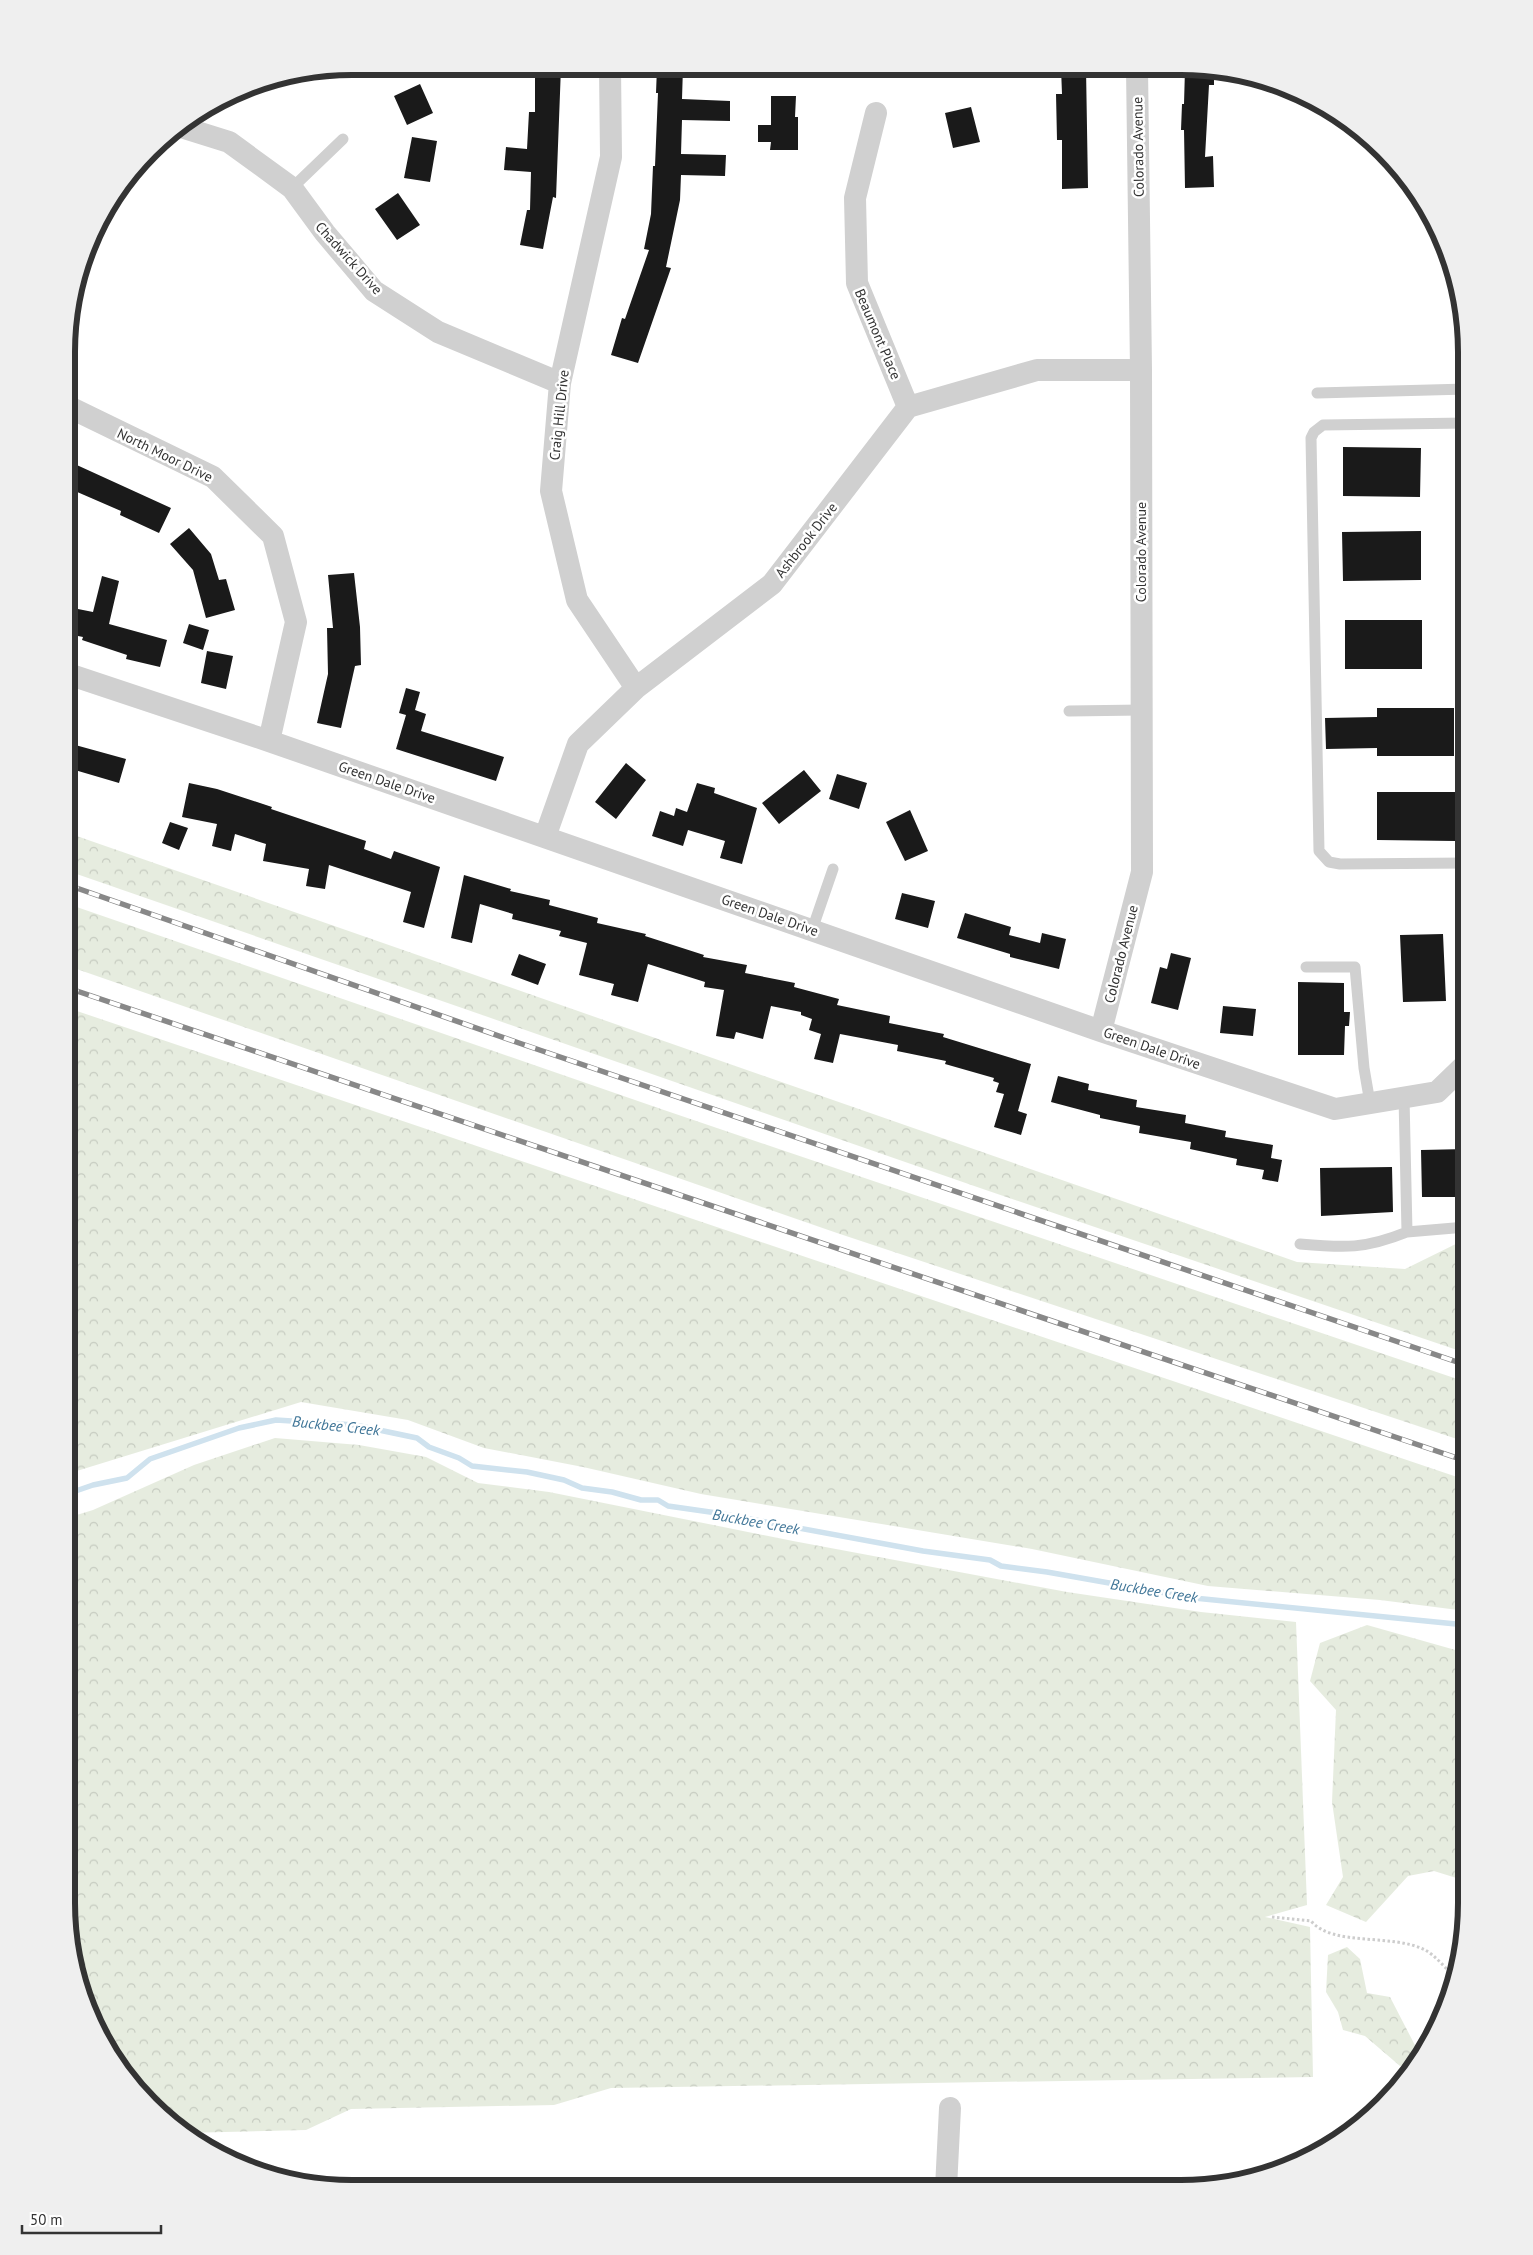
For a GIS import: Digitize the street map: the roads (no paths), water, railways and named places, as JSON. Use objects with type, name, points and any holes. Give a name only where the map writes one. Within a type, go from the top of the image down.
[{"type":"street","name":"Craig Hill Drive","points":[[610,75],[611,157],[560,383],[551,491],[577,600],[636,688]]},
{"type":"street","name":"Colorado Avenue","points":[[1101,1031],[1142,872],[1141,370],[1137,75]]},
{"type":"street","name":"Beaumont Place","points":[[876,113],[855,198],[857,283],[908,407]]},
{"type":"street","name":"Chadwick Drive","points":[[187,129],[229,142],[292,188],[325,233],[374,290],[438,332],[560,383]]},
{"type":"street","points":[[908,407],[1037,370],[1141,370]]},
{"type":"street","name":"Ashbrook Drive","points":[[545,837],[578,744],[636,688],[772,584],[908,407]]},
{"type":"street","name":"North Moor Drive","points":[[75,410],[213,477],[273,536],[296,622],[269,741]]},
{"type":"street","name":"Green Dale Drive","points":[[75,676],[269,741],[1101,1031],[1335,1109],[1437,1092],[1458,1072]]},
{"type":"street","points":[[946,2180],[950,2108]]},
{"type":"lane","points":[[292,188],[343,139]]},
{"type":"lane","points":[[1317,392],[1458,389]]},
{"type":"lane","points":[[1458,423],[1323,425],[1314,432],[1311,438],[1319,851],[1329,862],[1340,864],[1458,863]]},
{"type":"lane","points":[[1069,711],[1142,710]]},
{"type":"lane","points":[[812,930],[833,869]]},
{"type":"lane","points":[[1306,967],[1354,967],[1364,1068],[1370,1103]]},
{"type":"lane","points":[[1404,1098],[1407,1232]]},
{"type":"lane","points":[[1300,1244],[1341,1247],[1367,1246],[1407,1232],[1458,1227]]},
{"type":"waterway","name":"Buckbee Creek","points":[[75,1491],[93,1485],[127,1478],[150,1459],[239,1428],[276,1420],[355,1425],[417,1438],[429,1447],[459,1458],[472,1466],[527,1472],[564,1480],[582,1488],[612,1492],[641,1500],[658,1500],[668,1506],[717,1513],[923,1551],[990,1560],[1001,1566],[1047,1572],[1194,1598],[1458,1624]]},
{"type":"railway","points":[[75,887],[519,1043],[1458,1362]]},
{"type":"railway","points":[[75,990],[1458,1458]]}]
